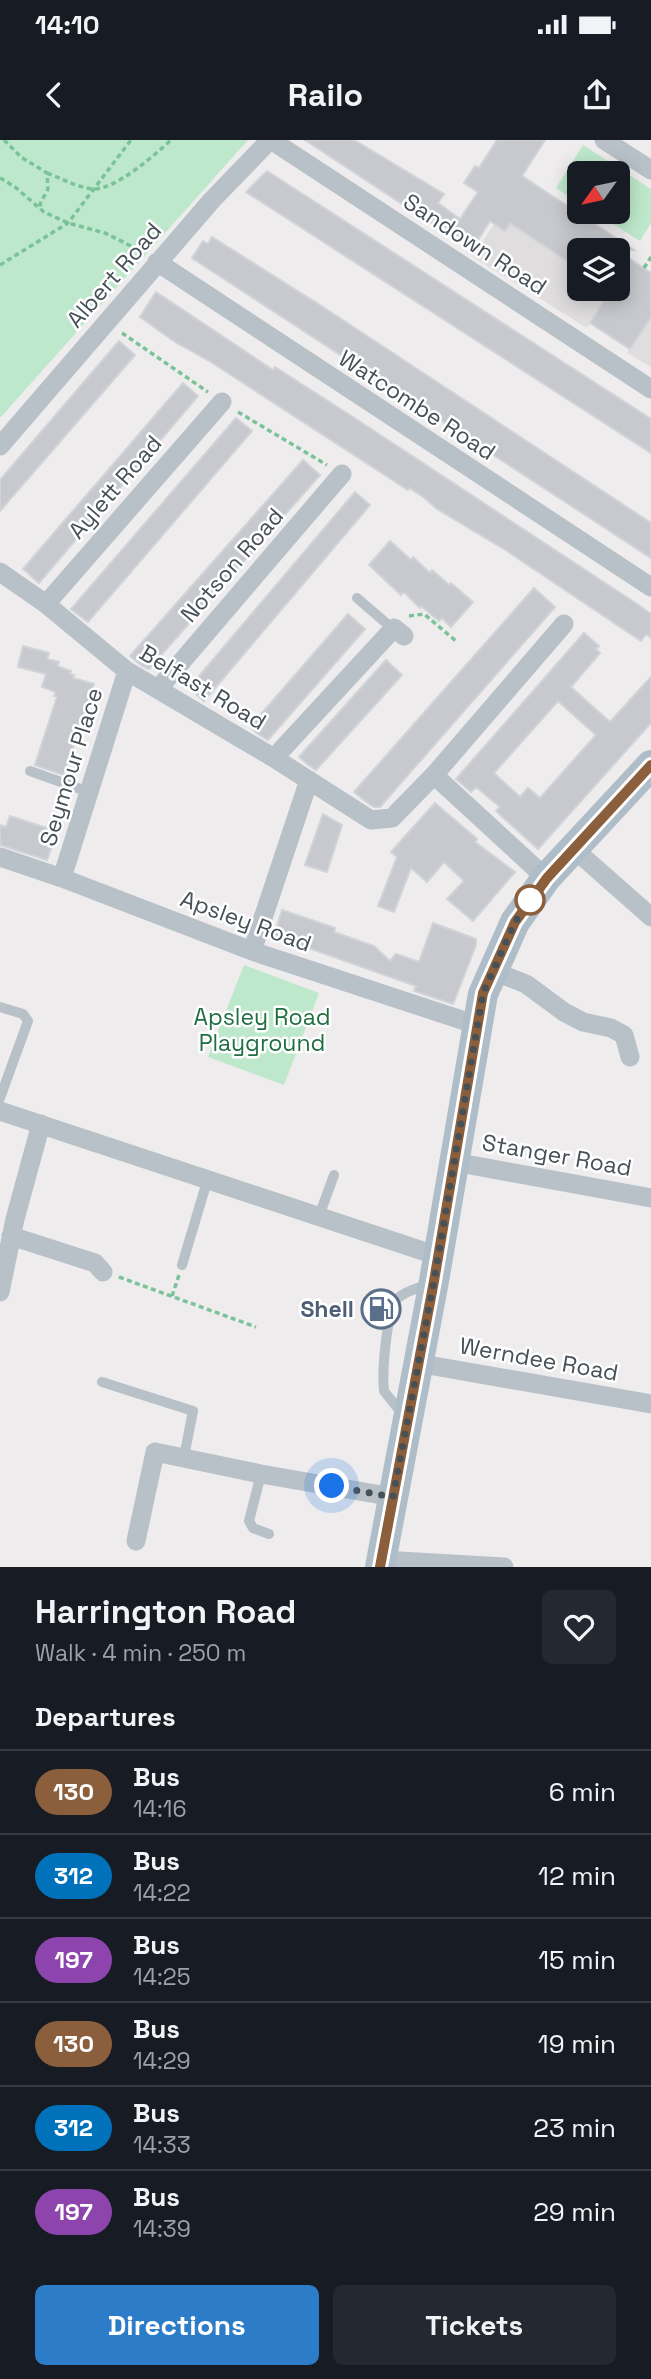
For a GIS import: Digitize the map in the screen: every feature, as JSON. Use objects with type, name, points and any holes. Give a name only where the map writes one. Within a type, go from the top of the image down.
[{"type":"main road","points":[[381,1563],[436,1269],[483,993],[515,922],[547,878],[651,765]]},
{"type":"street","name":"Albert Road","points":[[0,446],[212,200],[271,140]]},
{"type":"street","name":"Sandown Road","points":[[271,140],[649,383]]},
{"type":"street","points":[[604,140],[651,170]]},
{"type":"street","name":"Watcombe Road","points":[[158,262],[651,587]]},
{"type":"street","name":"Aylett Road","points":[[46,604],[222,402]]},
{"type":"street","name":"Notson Road","points":[[159,688],[342,474]]},
{"type":"street","name":"Belfast Road","points":[[0,572],[46,604],[127,671],[274,758],[371,820],[392,818],[434,775]]},
{"type":"street","points":[[547,878],[434,775],[565,624]]},
{"type":"street","points":[[274,758],[397,631]]},
{"type":"street","name":"Seymour Place","points":[[62,878],[127,671]]},
{"type":"street","points":[[252,951],[309,780]]},
{"type":"street","points":[[574,849],[651,917]]},
{"type":"street","name":"Apsley Road","points":[[0,857],[252,951],[477,1024]]},
{"type":"street","points":[[493,971],[526,985],[583,1022],[611,1028],[624,1035],[630,1056]]},
{"type":"street","points":[[0,1111],[319,1216],[436,1269]]},
{"type":"street","points":[[0,1292],[11,1236],[41,1124]]},
{"type":"street","name":"Stanger Road","points":[[454,1162],[651,1198]]},
{"type":"street","points":[[11,1236],[95,1263],[103,1272]]},
{"type":"street","name":"Werndee Road","points":[[418,1363],[651,1404]]},
{"type":"street","points":[[136,1541],[155,1451],[261,1474],[393,1497]]},
{"type":"street","points":[[381,1563],[504,1567]]},
{"type":"lane","points":[[358,598],[397,631]]},
{"type":"lane","points":[[30,771],[89,792]]},
{"type":"lane","points":[[0,1007],[23,1014],[27,1021],[0,1098]]},
{"type":"lane","points":[[319,1216],[334,1175]]},
{"type":"lane","points":[[182,1265],[208,1178]]},
{"type":"lane","points":[[408,1420],[384,1391],[388,1325],[391,1310],[401,1295],[436,1269]]},
{"type":"lane","points":[[102,1382],[193,1411],[184,1457]]},
{"type":"lane","points":[[261,1474],[249,1521],[253,1528],[269,1534]]},
{"type":"path","points":[[4,140],[47,173],[76,186],[94,189],[110,186],[171,140]]},
{"type":"path","points":[[0,265],[68,223],[131,140]]},
{"type":"path","points":[[43,211],[40,204],[48,189],[47,173]]},
{"type":"path","points":[[0,178],[43,211],[68,223],[105,233],[139,249],[158,262]]},
{"type":"path","points":[[644,268],[651,257]]},
{"type":"path","points":[[397,631],[405,617],[424,614],[457,642]]},
{"type":"path","points":[[172,1297],[182,1265]]},
{"type":"path","points":[[103,1272],[256,1326]]},
{"type":"shaded area","points":[[510,223],[567,261],[567,301],[604,301],[587,328],[473,257],[494,224],[504,231]]},
{"type":"shaded area","points":[[651,317],[651,367],[627,353]]},
{"type":"green space","points":[[0,140],[248,140],[0,418]]},
{"type":"green space","points":[[583,145],[608,161],[573,161]]},
{"type":"green space","points":[[567,170],[567,195],[556,188]]},
{"type":"green space","points":[[630,175],[651,189],[651,223],[640,241],[613,224],[630,224]]},
{"type":"green space","name":"Apsley Road Playground","points":[[244,965],[319,993],[284,1085],[208,1057]]},
{"type":"building","points":[[305,140],[354,140],[444,194],[438,203],[460,219],[478,192],[464,183],[475,166],[479,168],[497,140],[545,140],[522,176],[567,206],[567,224],[595,224],[616,238],[567,238],[567,261],[510,223],[505,231],[490,221],[474,246],[433,219],[431,223]]},
{"type":"building","points":[[267,171],[651,419],[651,453],[246,192]]},
{"type":"building","points":[[212,237],[651,523],[651,558],[192,258],[203,241],[208,244]]},
{"type":"building","points":[[630,259],[651,273],[651,317],[630,349],[590,323],[604,301],[630,301]]},
{"type":"building","points":[[156,292],[273,370],[275,367],[353,417],[640,606],[651,614],[651,638],[646,634],[641,641],[507,551],[437,509],[422,496],[409,488],[408,490],[211,362],[175,342],[140,317]]},
{"type":"building","points":[[119,341],[135,355],[0,511],[0,480]]},
{"type":"building","points":[[183,383],[198,396],[39,583],[23,569]]},
{"type":"building","points":[[236,418],[252,431],[88,622],[71,609]]},
{"type":"building","points":[[303,460],[320,475],[149,669],[142,666],[130,656]]},
{"type":"building","points":[[355,492],[370,505],[204,701],[189,688]]},
{"type":"building","points":[[390,541],[411,560],[413,557],[430,573],[432,570],[473,602],[451,627],[442,618],[439,621],[421,606],[420,608],[404,592],[401,595],[369,565]]},
{"type":"building","points":[[534,588],[555,607],[380,807],[374,807],[354,792]]},
{"type":"building","points":[[348,614],[365,629],[268,740],[258,734],[250,727]]},
{"type":"building","points":[[584,633],[599,646],[596,649],[600,653],[571,687],[610,722],[651,677],[651,723],[538,849],[496,811],[500,807],[476,787],[471,792],[456,779]],"holes":[[[558,701],[596,735],[540,798],[528,788],[520,797],[494,773]]]},
{"type":"building","points":[[23,646],[49,653],[47,659],[59,662],[57,666],[71,671],[73,678],[94,684],[64,775],[35,765],[57,697],[54,696],[56,692],[42,687],[46,674],[18,667]]},
{"type":"building","points":[[386,660],[402,675],[316,770],[307,764],[299,757]]},
{"type":"building","points":[[435,803],[477,839],[475,842],[515,872],[473,921],[447,899],[464,881],[444,862],[427,882],[411,868],[394,912],[378,906],[397,857],[391,852]]},
{"type":"building","points":[[323,814],[342,825],[327,872],[305,865]]},
{"type":"building","points":[[10,816],[53,830],[49,840],[53,842],[47,860],[0,845],[0,825],[6,827]]},
{"type":"building","points":[[282,910],[335,928],[334,932],[374,946],[390,961],[396,954],[419,962],[433,923],[476,939],[476,945],[453,1004],[414,991],[416,986],[274,936]]},
{"type":"bus line","name":"130","points":[[380,1567],[434,1281],[483,993],[515,922],[547,878],[651,765]]},
{"type":"place","name":"Shell","points":[[381,1309]]},
{"type":"route","points":[[332,1486],[393,1497],[434,1281],[483,993],[515,922],[530,900]]}]
